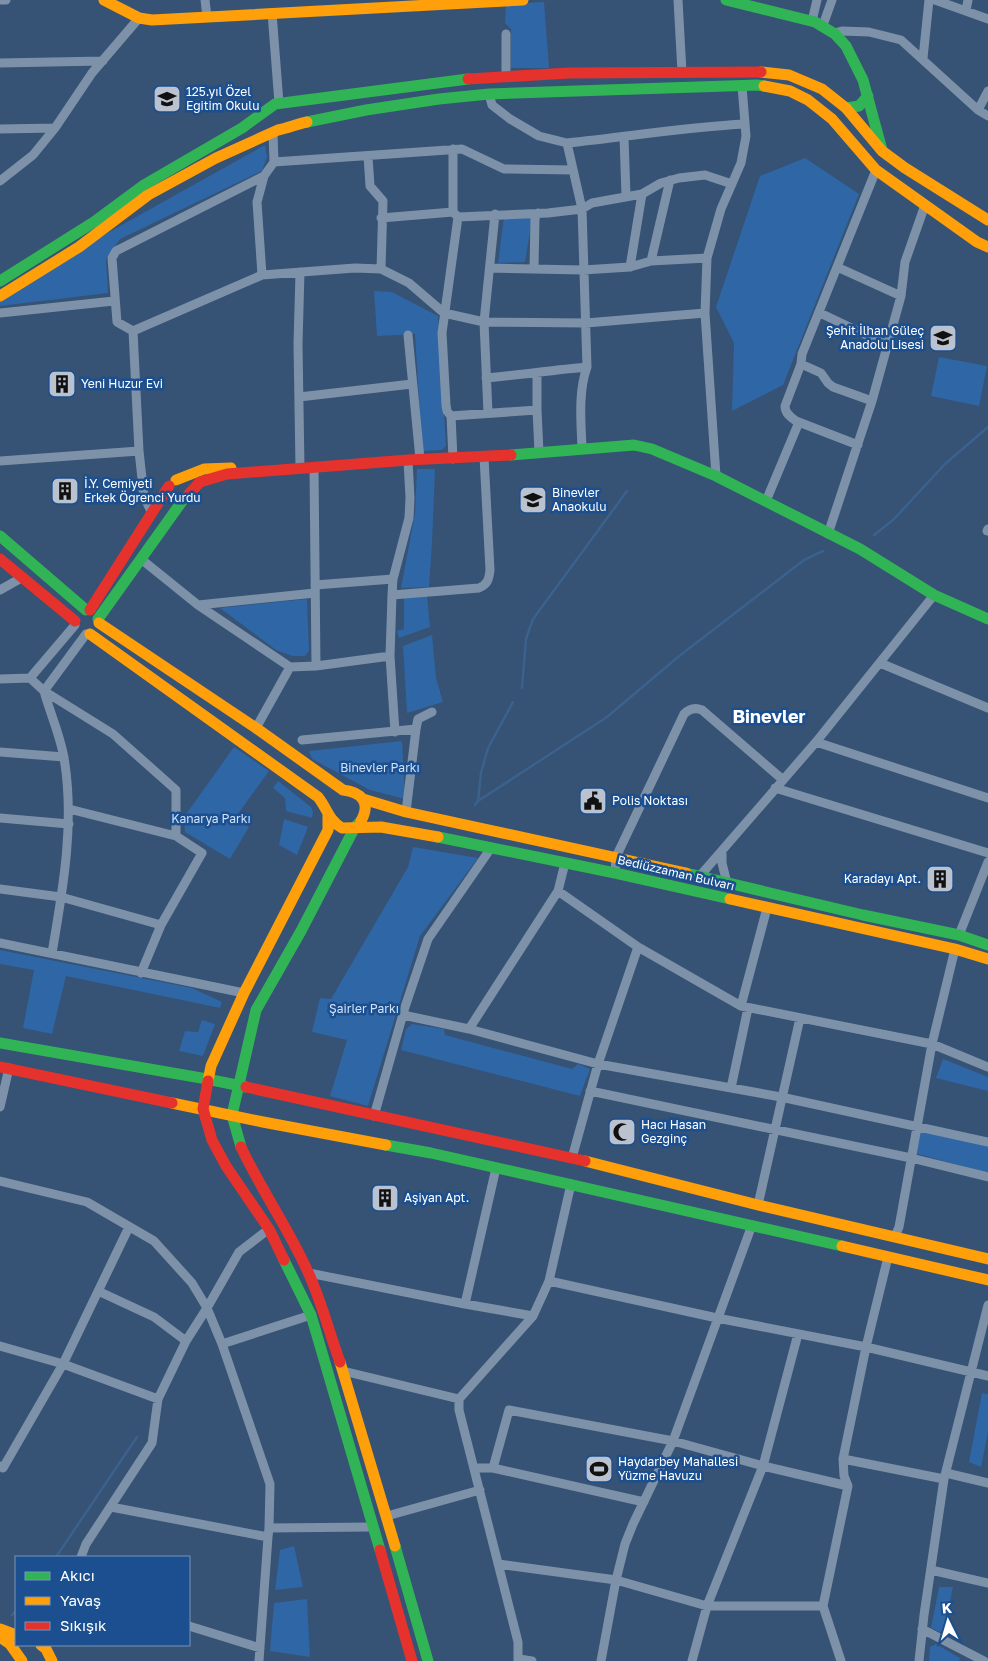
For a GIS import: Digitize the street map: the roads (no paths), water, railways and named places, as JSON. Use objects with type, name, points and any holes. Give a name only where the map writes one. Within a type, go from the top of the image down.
[{"type":"main road","points":[[104,0],[139,18],[152,20],[523,0]]},
{"type":"main road","points":[[726,0],[782,12],[812,21],[823,25],[835,33],[851,52],[873,107],[882,152]]},
{"type":"main road","points":[[0,281],[94,222],[144,185],[242,128],[271,106],[403,86],[506,76],[569,73],[753,71],[789,75],[822,89],[846,108],[882,152],[988,220]]},
{"type":"main road","points":[[0,296],[78,247],[148,195],[216,158],[283,130],[290,125],[366,110],[489,94],[757,85],[790,91],[808,100],[832,119],[876,170],[976,242],[988,247]]},
{"type":"main road","points":[[846,108],[860,106],[868,96]]},
{"type":"main road","points":[[281,103],[290,108],[292,112],[293,121],[290,125]]},
{"type":"main road","points":[[268,109],[267,123],[275,132]]},
{"type":"main road","points":[[93,616],[141,559],[185,497],[200,482],[227,474],[634,445],[652,450],[716,476],[878,559],[934,595],[988,619]]},
{"type":"main road","points":[[88,634],[96,630],[93,616],[152,512],[172,483],[204,469],[256,466],[286,469]]},
{"type":"main road","points":[[186,482],[189,488],[185,497],[176,500],[170,496],[172,483],[186,482]]},
{"type":"main road","points":[[0,536],[93,616],[343,790],[354,792],[363,799],[366,811],[364,817],[355,827],[301,931],[256,1010],[232,1115],[238,1140],[309,1272],[343,1371],[428,1661]]},
{"type":"main road","points":[[0,558],[75,623],[80,631],[88,634],[318,797],[336,826],[349,829],[355,827]]},
{"type":"main road","points":[[75,623],[78,614],[93,616]]},
{"type":"main road","points":[[343,790],[332,796],[328,812],[328,830],[244,993],[211,1066],[207,1079],[203,1109],[212,1140],[226,1166],[269,1228],[311,1315],[412,1661]]},
{"type":"main road","name":"Bediüzzaman Bulvarı","points":[[363,799],[406,812],[616,857],[863,915],[959,935],[988,945]]},
{"type":"main road","name":"Bediüzzaman Bulvarı","points":[[355,827],[408,831],[615,873],[955,949],[988,959]]},
{"type":"main road","points":[[0,1043],[207,1079],[572,1158],[758,1205],[988,1259]]},
{"type":"main road","points":[[4,1068],[263,1122],[431,1153],[988,1280]]},
{"type":"main road","points":[[182,1104],[209,1131]]},
{"type":"main road","points":[[238,1140],[239,1133],[246,1126],[263,1122]]},
{"type":"main road","points":[[0,1630],[15,1635]]},
{"type":"main road","points":[[0,1637],[12,1645],[22,1661]]},
{"type":"main road","points":[[22,1661],[22,1652],[25,1647]]},
{"type":"street","points":[[0,0],[6,0]]},
{"type":"street","points":[[205,0],[207,17]]},
{"type":"street","points":[[678,0],[682,72]]},
{"type":"street","points":[[812,21],[817,0]]},
{"type":"street","points":[[823,25],[832,0]]},
{"type":"street","points":[[923,58],[929,0]]},
{"type":"street","points":[[935,0],[988,19]]},
{"type":"street","points":[[966,10],[968,0]]},
{"type":"street","points":[[272,13],[281,103]]},
{"type":"street","points":[[0,181],[33,155],[55,128],[92,73],[139,18]]},
{"type":"street","points":[[835,33],[842,31],[869,32],[901,40],[978,110],[988,116]]},
{"type":"street","points":[[506,34],[506,76]]},
{"type":"street","points":[[83,61],[92,73]]},
{"type":"street","points":[[0,63],[104,61]]},
{"type":"street","points":[[716,476],[705,313],[707,258],[722,209],[741,163],[746,136],[742,86]]},
{"type":"street","points":[[978,110],[988,91]]},
{"type":"street","points":[[489,94],[492,105],[510,119],[539,136],[567,143],[696,127],[745,124]]},
{"type":"street","points":[[0,128],[55,128]]},
{"type":"street","points":[[262,276],[257,202],[264,176],[274,162],[275,132]]},
{"type":"street","points":[[624,137],[626,196]]},
{"type":"street","points":[[567,143],[582,209],[582,270],[587,367],[583,378],[582,390],[582,448]]},
{"type":"street","points":[[453,149],[456,215],[442,333],[446,405],[447,411],[451,416],[453,458]]},
{"type":"street","points":[[274,162],[462,149],[504,169],[573,170]]},
{"type":"street","points":[[368,156],[370,186],[383,201],[380,268]]},
{"type":"street","points":[[858,445],[799,422],[788,414],[785,406],[801,364],[802,354],[876,170]]},
{"type":"street","points":[[381,218],[538,213],[582,209],[592,203],[642,194],[670,180],[706,175],[732,184]]},
{"type":"street","points":[[133,331],[117,322],[112,258],[116,251],[264,176]]},
{"type":"street","points":[[650,261],[670,180]]},
{"type":"street","points":[[630,268],[642,194]]},
{"type":"street","points":[[828,534],[872,401],[901,296],[905,262],[925,205]]},
{"type":"street","points":[[534,269],[535,218],[538,213]]},
{"type":"street","points":[[488,413],[484,322],[495,214]]},
{"type":"street","points":[[490,268],[582,270],[630,268],[650,261],[707,258]]},
{"type":"street","points":[[837,267],[901,296]]},
{"type":"street","points":[[133,331],[262,276],[355,268],[380,268],[409,283],[444,314],[484,322],[586,323],[705,313]]},
{"type":"street","points":[[300,272],[298,344],[300,468]]},
{"type":"street","points":[[0,313],[114,301]]},
{"type":"street","points":[[820,313],[887,345]]},
{"type":"street","points":[[133,331],[139,450],[144,497],[152,512]]},
{"type":"street","points":[[394,732],[390,656],[393,579],[409,518],[414,460],[412,384],[408,335]]},
{"type":"street","points":[[801,364],[821,373],[833,387],[872,401]]},
{"type":"street","points":[[486,378],[537,374],[545,371],[587,367]]},
{"type":"street","points":[[537,374],[540,452]]},
{"type":"street","points":[[299,397],[412,384]]},
{"type":"street","points":[[451,416],[537,410]]},
{"type":"street","points":[[766,501],[799,422]]},
{"type":"street","points":[[0,461],[139,450]]},
{"type":"street","points":[[392,595],[479,588],[486,584],[490,570],[484,457]]},
{"type":"street","points":[[314,467],[316,666]]},
{"type":"street","points":[[141,559],[198,605],[290,667],[316,666],[390,656]]},
{"type":"street","points":[[0,590],[23,576]]},
{"type":"street","points":[[198,605],[393,579]]},
{"type":"street","points":[[699,877],[816,742],[934,595]]},
{"type":"street","points":[[30,678],[75,623]]},
{"type":"street","points":[[44,691],[88,634]]},
{"type":"street","points":[[880,663],[988,708]]},
{"type":"street","points":[[256,728],[290,667]]},
{"type":"street","points":[[0,679],[30,678],[44,691],[113,734],[176,790],[176,836]]},
{"type":"street","points":[[44,691],[64,757],[69,809],[61,897],[52,953]]},
{"type":"street","points":[[615,873],[616,857],[684,714],[688,710],[697,708],[702,710],[782,779]]},
{"type":"street","points":[[406,812],[418,719],[432,712]]},
{"type":"street","points":[[302,740],[416,729]]},
{"type":"street","points":[[816,742],[988,798]]},
{"type":"street","points":[[0,752],[64,757]]},
{"type":"street","points":[[775,788],[988,853]]},
{"type":"street","points":[[69,809],[176,836],[202,853],[161,925],[142,973]]},
{"type":"street","points":[[0,818],[69,824]]},
{"type":"street","points":[[374,1116],[403,1015],[428,939],[491,848]]},
{"type":"street","points":[[722,851],[722,863],[727,883]]},
{"type":"street","points":[[959,935],[988,862]]},
{"type":"street","points":[[469,1029],[558,891],[565,863]]},
{"type":"street","points":[[0,889],[61,897],[161,925]]},
{"type":"street","points":[[558,891],[638,947],[745,1007],[932,1044],[988,1067]]},
{"type":"street","points":[[731,1088],[745,1007],[767,908]]},
{"type":"street","points":[[0,943],[244,993]]},
{"type":"street","points":[[572,1158],[598,1064],[638,947]]},
{"type":"street","points":[[895,1236],[899,1227],[932,1044],[955,949]]},
{"type":"street","points":[[403,1015],[469,1029],[598,1064],[781,1097],[988,1142]]},
{"type":"street","points":[[758,1205],[800,1018]]},
{"type":"street","points":[[0,1107],[4,1068]]},
{"type":"street","points":[[590,1091],[910,1158],[988,1177]]},
{"type":"street","points":[[465,1304],[496,1168]]},
{"type":"street","points":[[0,1181],[87,1202],[130,1226],[154,1241],[192,1283],[207,1308],[222,1344],[270,1484],[269,1532],[259,1661]]},
{"type":"street","points":[[532,1661],[518,1660],[518,1642],[459,1410],[459,1399],[533,1316],[549,1281],[571,1184]]},
{"type":"street","points":[[600,1661],[625,1544],[673,1441],[752,1225]]},
{"type":"street","points":[[0,1466],[3,1468],[63,1364],[130,1226]]},
{"type":"street","points":[[81,1556],[86,1544],[152,1443],[158,1399],[186,1341],[239,1252],[269,1228]]},
{"type":"street","points":[[841,1661],[823,1606],[848,1486],[844,1476],[843,1459],[866,1347],[888,1257]]},
{"type":"street","points":[[309,1272],[533,1316]]},
{"type":"street","points":[[549,1281],[717,1318],[866,1347],[988,1376]]},
{"type":"street","points":[[98,1291],[154,1317],[186,1341]]},
{"type":"street","points":[[919,1661],[945,1476],[988,1305]]},
{"type":"street","points":[[222,1344],[311,1315]]},
{"type":"street","points":[[692,1661],[707,1606],[763,1466],[798,1334]]},
{"type":"street","points":[[0,1346],[63,1364],[158,1399]]},
{"type":"street","points":[[343,1371],[459,1399]]},
{"type":"street","points":[[493,1468],[509,1410],[673,1441],[763,1466],[848,1486]]},
{"type":"street","points":[[843,1459],[988,1483]]},
{"type":"street","points":[[475,1468],[493,1468],[644,1502]]},
{"type":"street","points":[[387,1516],[480,1490]]},
{"type":"street","points":[[112,1506],[269,1532],[372,1527]]},
{"type":"street","points":[[498,1564],[616,1580],[707,1606],[823,1606]]},
{"type":"street","points":[[931,1570],[988,1584]]},
{"type":"street","points":[[190,1626],[260,1648]]},
{"type":"street","points":[[922,1629],[984,1661]]},
{"type":"waterway","points":[[874,535],[893,520],[945,464],[988,427]]},
{"type":"waterway","points":[[522,688],[526,639],[533,619],[627,491]]},
{"type":"waterway","points":[[475,805],[478,801],[607,717],[678,657],[804,560],[823,551]]},
{"type":"waterway","points":[[478,801],[481,773],[488,748],[513,702]]},
{"type":"waterway","points":[[57,1556],[137,1437]]},
{"type":"waterway","points":[[12,1615],[15,1612]]},
{"type":"place","name":"125.yıl Özel Eğitim Okulu","points":[[167,99]]},
{"type":"place","name":"Şehit İlhan Güleç Anadolu Lisesi","points":[[943,338]]},
{"type":"place","name":"Yeni Huzur Evi","points":[[62,384]]},
{"type":"place","name":"İ.Y. Cemiyeti Erkek Öğrenci Yurdu","points":[[65,491]]},
{"type":"place","name":"Binevler Anaokulu","points":[[533,500]]},
{"type":"place","name":"Polis Noktası","points":[[593,801]]},
{"type":"place","name":"Karadayı Apt.","points":[[940,879]]},
{"type":"place","name":"Hacı Hasan Gezginç","points":[[622,1132]]},
{"type":"place","name":"Aşiyan Apt.","points":[[385,1198]]},
{"type":"place","name":"Haydarbey Mahallesi Yüzme Havuzu","points":[[599,1469]]},
{"type":"district","name":"Binevler","points":[[769,717]]},
{"type":"park label","name":"Binevler Parkı","points":[[380,768]]},
{"type":"park label","name":"Kanarya Parkı","points":[[211,819]]},
{"type":"park label","name":"Şairler Parkı","points":[[364,1009]]}]
